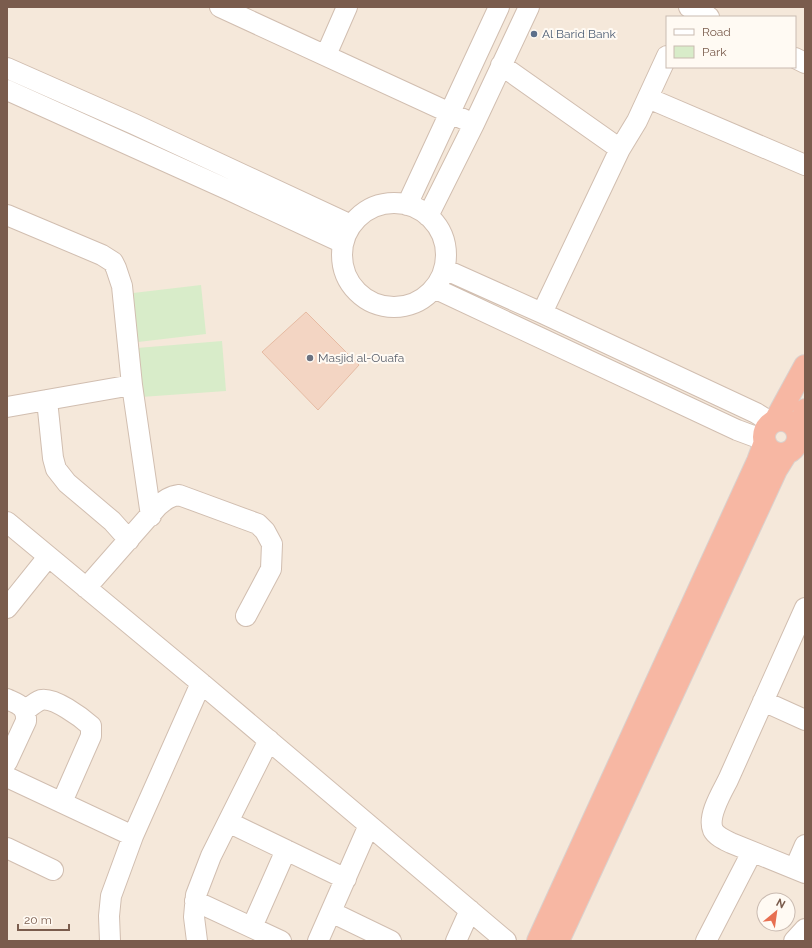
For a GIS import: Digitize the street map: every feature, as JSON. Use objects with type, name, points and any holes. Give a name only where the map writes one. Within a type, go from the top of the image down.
[{"type":"highway","points":[[538,941],[758,461],[769,432],[805,366]]},
{"type":"highway","points":[[563,939],[774,474],[797,442],[805,410]]},
{"type":"highway","points":[[781,420],[787,421],[793,424],[797,442],[779,454],[773,452],[768,448],[769,432],[781,420]]},
{"type":"street","points":[[220,7],[474,124]]},
{"type":"street","points":[[326,55],[347,7]]},
{"type":"street","points":[[407,205],[500,7]]},
{"type":"street","points":[[428,216],[474,124],[529,7]]},
{"type":"street","points":[[684,16],[689,7],[707,16]]},
{"type":"street","points":[[542,313],[620,149],[637,121],[666,58]]},
{"type":"street","points":[[796,58],[805,63]]},
{"type":"street","points":[[501,65],[620,149]]},
{"type":"street","points":[[7,68],[141,127],[351,225]]},
{"type":"street","points":[[7,90],[231,191],[343,244]]},
{"type":"street","points":[[648,98],[805,165]]},
{"type":"street","points":[[388,204],[407,205],[428,216],[434,222],[442,236],[446,253],[444,269],[434,288],[421,300],[405,306],[387,307],[371,302],[356,292],[347,278],[342,261],[343,244],[351,225],[361,214],[374,207],[388,204]]},
{"type":"street","points":[[7,215],[70,240],[102,255],[113,262],[116,268],[122,286],[132,385],[150,516]]},
{"type":"street","points":[[444,269],[756,413],[769,432]]},
{"type":"street","points":[[434,288],[737,430],[769,432]]},
{"type":"street","points":[[7,407],[132,385]]},
{"type":"street","points":[[47,400],[53,458],[56,470],[67,483],[112,521],[129,540]]},
{"type":"street","points":[[86,588],[166,499],[179,495],[258,524],[265,531],[272,544],[271,569],[246,616]]},
{"type":"street","points":[[7,522],[269,740],[506,941]]},
{"type":"street","points":[[7,608],[48,557]]},
{"type":"street","points":[[805,608],[716,804],[712,822],[714,830],[722,838],[752,852],[800,871],[805,845]]},
{"type":"street","points":[[110,941],[109,916],[112,896],[133,836],[201,683]]},
{"type":"street","points":[[7,699],[20,705],[26,712],[26,721],[7,762]]},
{"type":"street","points":[[25,710],[37,702],[50,700],[58,703],[91,726],[91,736],[62,802]]},
{"type":"street","points":[[763,702],[805,720]]},
{"type":"street","points":[[196,941],[194,917],[196,895],[211,856],[269,740]]},
{"type":"street","points":[[7,777],[133,836]]},
{"type":"street","points":[[228,822],[346,879]]},
{"type":"street","points":[[318,941],[370,825]]},
{"type":"street","points":[[7,848],[53,870]]},
{"type":"street","points":[[252,927],[286,850]]},
{"type":"street","points":[[706,941],[752,852]]},
{"type":"street","points":[[195,901],[282,941]]},
{"type":"street","points":[[456,941],[470,910]]},
{"type":"street","points":[[331,912],[391,941]]},
{"type":"street","points":[[794,941],[805,929]]},
{"type":"shaded area","points":[[7,7],[805,7],[805,941],[7,941]]},
{"type":"green space","points":[[201,285],[206,334],[138,342],[133,293]]},
{"type":"green space","points":[[222,341],[226,391],[141,397],[137,348]]},
{"type":"building","name":"Masjid al-Ouafa","points":[[306,312],[359,365],[318,410],[262,352]]},
{"type":"place","name":"Al Barid Bank","points":[[534,34]]},
{"type":"place","name":"Masjid al-Ouafa","points":[[310,358]]}]
